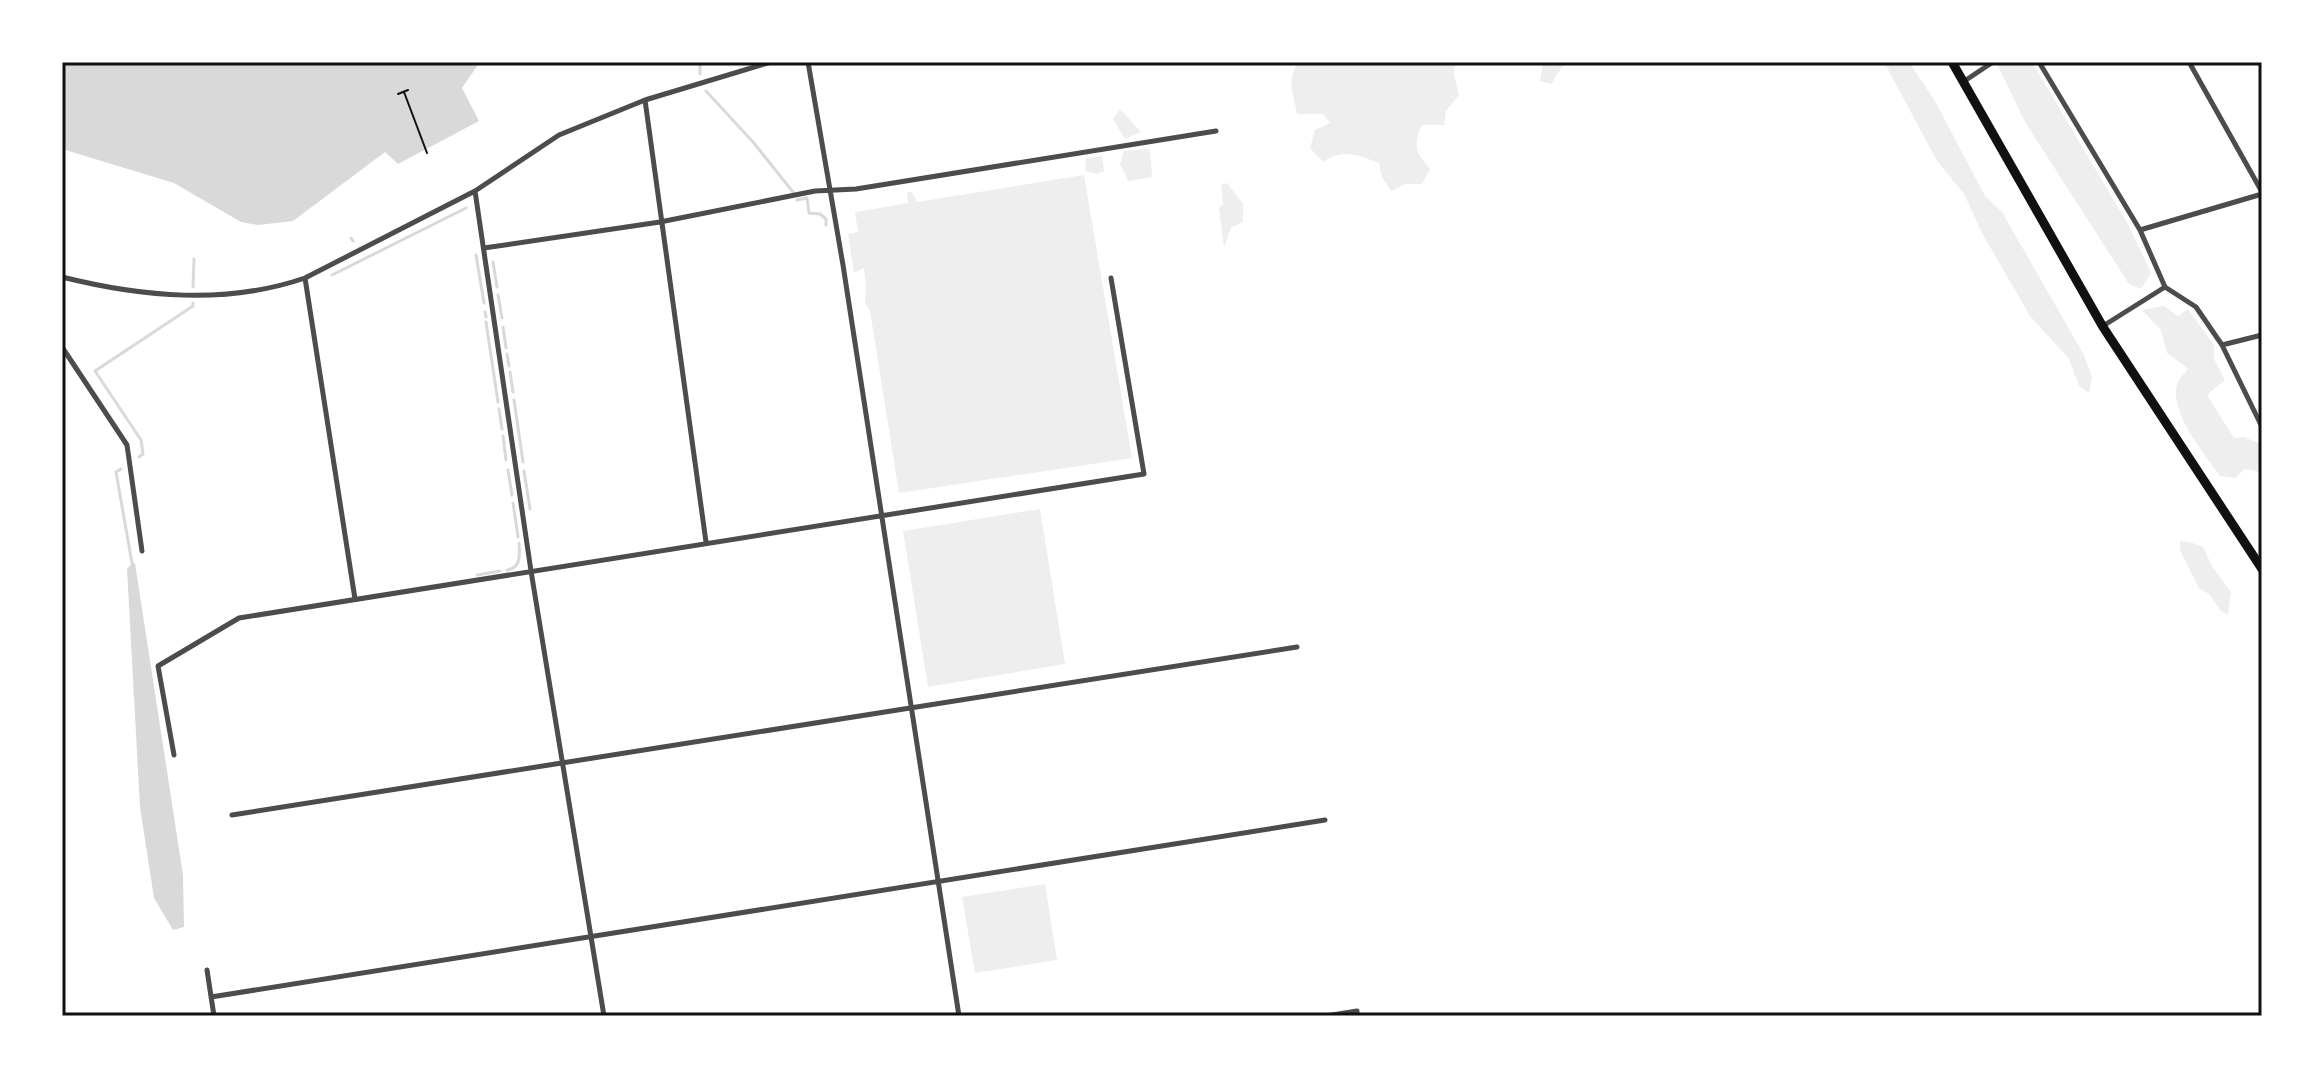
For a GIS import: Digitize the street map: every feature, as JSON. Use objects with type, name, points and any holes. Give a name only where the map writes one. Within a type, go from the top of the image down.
[{"type":"main road","points":[[1952,62],[2103,327],[2259,558],[2262,569]]},
{"type":"street","points":[[62,277],[128,290],[223,297],[279,287],[305,278],[475,191],[559,135],[645,100],[771,62]]},
{"type":"street","points":[[808,62],[831,190],[959,1016]]},
{"type":"street","points":[[1962,82],[1993,62]]},
{"type":"street","points":[[2039,62],[2140,230],[2165,287],[2196,307],[2222,345],[2262,427]]},
{"type":"street","points":[[2140,230],[2262,193],[2189,62]]},
{"type":"street","points":[[645,100],[706,542]]},
{"type":"street","points":[[484,248],[660,222],[831,190],[856,189],[1216,131]]},
{"type":"street","points":[[475,191],[531,571],[604,1016]]},
{"type":"street","points":[[305,278],[355,599]]},
{"type":"street","points":[[174,755],[158,666],[239,618],[1144,474],[1111,278]]},
{"type":"street","points":[[2103,327],[2165,287]]},
{"type":"street","points":[[2222,345],[2262,335]]},
{"type":"street","points":[[62,347],[127,445],[142,551]]},
{"type":"street","points":[[232,815],[1297,647]]},
{"type":"street","points":[[211,997],[1325,820]]},
{"type":"street","points":[[207,970],[214,1016]]},
{"type":"street","points":[[1326,1016],[1357,1014]]},
{"type":"path","points":[[398,94],[406,91],[427,153]]},
{"type":"shaded area","points":[[62,62],[480,62],[462,88],[479,121],[398,164],[385,152],[293,221],[258,225],[241,222],[174,183],[62,149]]},
{"type":"shaded area","points":[[1300,62],[1455,62],[1454,75],[1459,95],[1446,111],[1444,125],[1422,125],[1417,138],[1419,153],[1430,169],[1422,184],[1405,184],[1391,191],[1382,177],[1379,163],[1357,155],[1337,155],[1323,162],[1310,148],[1315,130],[1330,123],[1323,114],[1297,114],[1292,80]]},
{"type":"shaded area","points":[[1543,62],[1565,62],[1551,84],[1540,81]]},
{"type":"shaded area","points":[[1884,62],[1909,62],[1935,101],[1985,196],[2002,212],[2084,355],[2092,377],[2089,393],[2079,386],[2069,359],[2030,316],[1982,233],[1964,194],[1937,161]]},
{"type":"shaded area","points":[[1996,62],[2032,62],[2129,226],[2151,273],[2141,289],[2129,284],[2025,122]]},
{"type":"shaded area","points":[[1120,109],[1141,132],[1125,139],[1113,119]]},
{"type":"shaded area","points":[[1150,149],[1152,177],[1128,181],[1120,164],[1124,151]]},
{"type":"shaded area","points":[[1102,156],[1104,171],[1097,174],[1085,171],[1086,158]]},
{"type":"shaded area","points":[[1084,175],[1132,458],[899,493],[870,311],[865,303],[864,268],[854,273],[848,234],[858,232],[855,212],[908,203],[907,192],[912,192],[917,202]]},
{"type":"shaded area","points":[[1227,183],[1243,204],[1243,222],[1231,228],[1224,248],[1219,208],[1223,204],[1221,185]]},
{"type":"shaded area","points":[[2164,306],[2178,316],[2188,309],[2214,345],[2214,359],[2225,380],[2207,395],[2234,438],[2244,437],[2261,444],[2262,476],[2260,472],[2245,469],[2235,478],[2220,476],[2190,433],[2176,396],[2178,383],[2188,369],[2167,353],[2161,330],[2142,310]]},
{"type":"shaded area","points":[[1040,509],[1065,664],[928,687],[903,531]]},
{"type":"shaded area","points":[[2180,541],[2203,547],[2231,592],[2228,615],[2221,611],[2209,594],[2199,588],[2180,550]]},
{"type":"shaded area","points":[[135,563],[183,875],[184,927],[173,930],[154,898],[140,807],[127,569]]},
{"type":"shaded area","points":[[1045,884],[1057,960],[975,973],[962,897]]},
{"type":"waterway","points":[[700,62],[700,74]]},
{"type":"waterway","points":[[706,91],[793,192]]},
{"type":"waterway","points":[[797,200],[807,198],[809,213],[820,214],[826,219],[826,225]]},
{"type":"waterway","points":[[332,275],[466,208]]},
{"type":"waterway","points":[[476,255],[484,303]]},
{"type":"waterway","points":[[193,287],[194,259]]},
{"type":"waterway","points":[[493,262],[497,287]]},
{"type":"waterway","points":[[498,295],[502,318]]},
{"type":"waterway","points":[[139,457],[143,454],[141,440],[95,371],[193,306],[193,303]]},
{"type":"waterway","points":[[485,312],[486,317]]},
{"type":"waterway","points":[[486,322],[498,402]]},
{"type":"waterway","points":[[503,327],[506,348]]},
{"type":"waterway","points":[[507,354],[509,366]]},
{"type":"waterway","points":[[510,372],[513,392]]},
{"type":"waterway","points":[[514,400],[523,462]]},
{"type":"waterway","points":[[499,409],[502,429]]},
{"type":"waterway","points":[[503,436],[506,460]]},
{"type":"waterway","points":[[121,469],[116,472],[132,563]]},
{"type":"waterway","points":[[508,470],[512,495]]},
{"type":"waterway","points":[[524,471],[530,509]]},
{"type":"waterway","points":[[513,503],[518,537]]},
{"type":"waterway","points":[[507,570],[517,564],[519,543]]},
{"type":"waterway","points":[[477,575],[500,571]]}]
